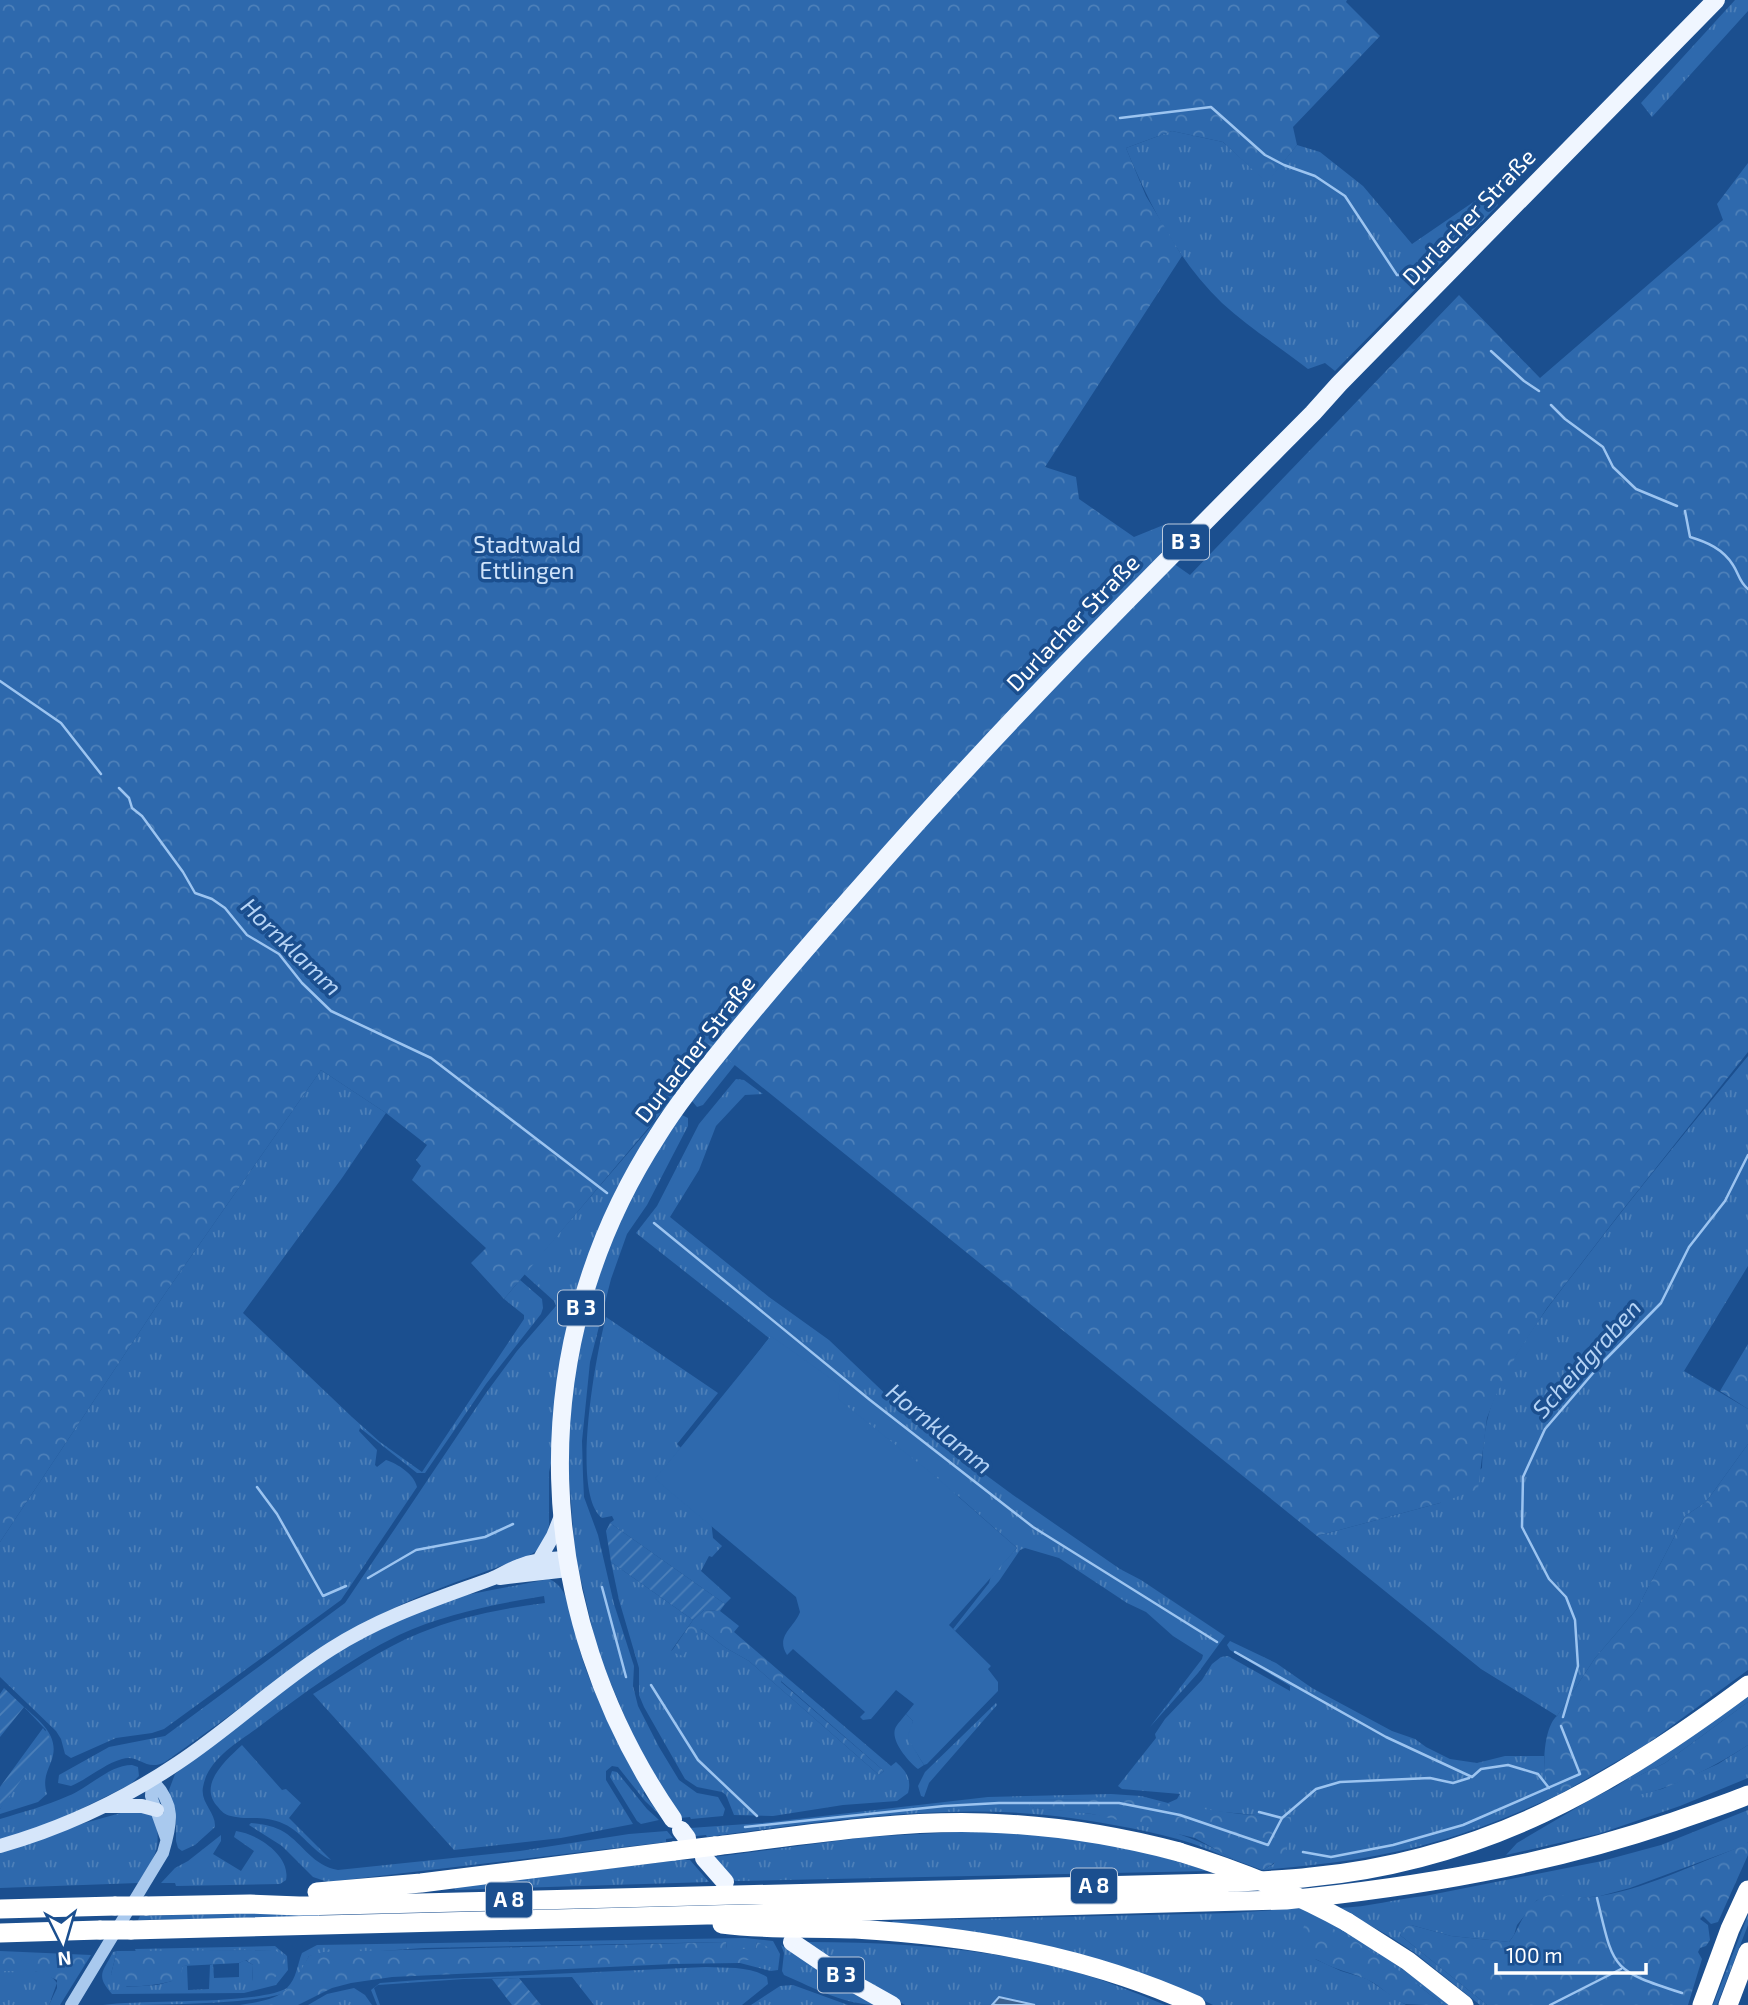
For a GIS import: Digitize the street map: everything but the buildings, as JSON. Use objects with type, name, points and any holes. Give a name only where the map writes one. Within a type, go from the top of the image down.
[{"type":"highway","name":"A 8","points":[[0,1909],[250,1904],[299,1906],[1161,1885],[1313,1877],[1426,1856],[1470,1844],[1531,1820],[1615,1777],[1677,1737],[1748,1685]]},
{"type":"highway","name":"A 8","points":[[0,1933],[1286,1900],[1458,1878],[1576,1852],[1629,1837],[1744,1796]]},
{"type":"highway","name":"A 8","points":[[250,1904],[300,1893],[421,1883],[679,1834],[710,1852],[880,1827],[983,1823],[1059,1828],[1098,1833],[1179,1852],[1255,1878],[1347,1922],[1408,1961],[1464,2005]]},
{"type":"highway","points":[[1703,2005],[1730,1929],[1748,1890]]},
{"type":"highway","name":"A 8","points":[[668,1917],[741,1927],[897,1932],[1000,1945],[1096,1967],[1137,1980],[1196,2005]]},
{"type":"highway","points":[[1728,2005],[1748,1952]]},
{"type":"main road","name":"Durlacher Straße","points":[[561,1516],[559,1449],[570,1355],[593,1268],[624,1195],[658,1134],[717,1055],[931,806],[1313,414],[1339,384],[1716,0]]},
{"type":"main road","points":[[539,1560],[554,1536],[561,1516]]},
{"type":"main road","name":"B 3","points":[[561,1516],[567,1564],[581,1626],[606,1700],[640,1767],[679,1834]]},
{"type":"main road","points":[[0,1846],[53,1828],[102,1807],[152,1780],[289,1678],[346,1640],[400,1612],[539,1560],[567,1564]]},
{"type":"main road","points":[[492,1578],[528,1576],[567,1564]]},
{"type":"main road","points":[[102,1807],[142,1807],[157,1810]]},
{"type":"main road","points":[[710,1852],[724,1882]]},
{"type":"main road","name":"B 3","points":[[792,1942],[892,2005]]},
{"type":"street","points":[[152,1780],[151,1796],[166,1838]]},
{"type":"street","points":[[71,2005],[159,1861],[170,1827],[170,1812],[162,1789],[152,1780]]},
{"type":"green space","name":"Stadtwald Ettlingen","points":[[0,0],[1347,0],[1380,36],[1293,127],[1297,145],[1267,183],[1223,142],[1172,131],[1126,148],[1146,196],[1182,256],[1045,467],[1076,477],[1079,499],[1134,537],[1166,524],[1176,537],[1160,554],[1190,575],[1459,295],[1540,378],[1723,220],[1717,204],[1748,163],[1748,1052],[1547,1308],[1517,1354],[1487,1418],[1478,1489],[1440,1503],[1317,1536],[715,1049],[504,1299],[471,1263],[486,1248],[412,1180],[421,1166],[416,1160],[427,1145],[386,1113],[321,1070],[162,1298],[0,1542]]},
{"type":"green space","points":[[1735,0],[1748,0],[1748,11],[1652,117],[1641,103]]},
{"type":"green space","points":[[1172,131],[1223,142],[1267,182],[1297,145],[1320,152],[1363,186],[1412,244],[1488,192],[1498,205],[1335,371],[1325,363],[1308,369],[1222,303],[1192,269],[1166,231],[1126,148]]},
{"type":"green space","points":[[758,1015],[742,1056],[703,1105],[697,1107],[692,1101],[700,1086]]},
{"type":"green space","points":[[1748,1056],[1748,1266],[1684,1371],[1748,1409],[1748,1444],[1706,1502],[1685,1516],[1637,1609],[1595,1658],[1557,1716],[1481,1669],[1317,1536],[1440,1503],[1482,1468],[1489,1413],[1503,1378],[1523,1343],[1623,1210]]},
{"type":"green space","points":[[321,1070],[386,1113],[243,1313],[380,1442],[422,1472],[524,1319],[524,1315],[504,1299],[520,1280],[542,1299],[541,1314],[486,1384],[425,1473],[417,1473],[360,1428],[359,1431],[377,1450],[375,1465],[377,1467],[386,1460],[395,1464],[409,1474],[417,1487],[341,1600],[164,1729],[116,1738],[71,1758],[65,1754],[56,1731],[0,1677],[0,1542],[162,1298]]},
{"type":"green space","points":[[736,1079],[744,1080],[763,1094],[745,1095],[716,1126],[699,1170],[670,1217],[769,1297],[829,1340],[918,1425],[1120,1569],[1225,1636],[1198,1673],[1150,1727],[1203,1655],[1173,1636],[1146,1612],[1127,1603],[1059,1558],[1025,1548],[1020,1550],[999,1581],[955,1631],[953,1629],[989,1583],[991,1576],[1017,1548],[958,1496],[741,1374],[769,1338],[636,1233],[657,1206],[699,1124]]},
{"type":"green space","points":[[690,1081],[608,1213],[549,1472],[547,1535],[538,1550],[428,1593],[371,1620],[292,1671],[165,1762],[152,1765],[134,1759],[122,1759],[71,1786],[58,1783],[59,1775],[109,1747],[165,1736],[345,1603],[486,1393],[517,1351],[556,1306],[554,1301],[524,1274]]},
{"type":"green space","points":[[678,1116],[688,1118],[688,1126],[647,1205],[627,1234],[611,1279],[590,1362],[582,1441],[584,1497],[598,1535],[614,1604],[634,1666],[633,1686],[638,1706],[679,1780],[697,1793],[718,1797],[725,1809],[723,1816],[691,1819],[680,1818],[644,1762],[598,1653],[575,1554],[566,1437],[580,1333],[618,1219]]},
{"type":"green space","points":[[606,1317],[718,1393],[677,1444],[681,1448],[667,1465],[711,1520],[713,1538],[722,1546],[712,1557],[709,1556],[701,1571],[731,1598],[725,1604],[610,1523],[614,1520],[612,1516],[602,1518],[593,1504],[588,1481],[588,1422]]},
{"type":"green space","points":[[771,1336],[840,1385],[838,1399],[936,1477],[1017,1548],[949,1625],[991,1666],[988,1669],[998,1682],[998,1691],[927,1764],[924,1765],[909,1741],[908,1735],[913,1721],[906,1714],[914,1704],[896,1690],[871,1719],[863,1720],[860,1717],[865,1712],[793,1649],[787,1655],[784,1637],[800,1612],[796,1597],[655,1479]]},
{"type":"green space","points":[[1748,1344],[1748,1409],[1720,1391]]},
{"type":"green space","points":[[1748,1444],[1748,1670],[1647,1744],[1560,1794],[1550,1787],[1544,1761],[1546,1739],[1553,1721],[1595,1658],[1637,1609],[1685,1516],[1706,1502]]},
{"type":"green space","points":[[610,1523],[725,1604],[720,1611],[704,1610],[693,1620],[611,1562],[606,1531]]},
{"type":"green space","points":[[611,1562],[693,1620],[671,1651],[701,1629],[749,1661],[879,1775],[884,1771],[781,1681],[784,1675],[891,1766],[896,1762],[900,1765],[909,1779],[908,1793],[897,1801],[843,1805],[773,1816],[734,1815],[726,1795],[722,1792],[697,1787],[685,1779],[639,1695],[639,1668]]},
{"type":"green space","points":[[549,1579],[563,1591],[593,1687],[646,1789],[643,1793],[662,1817],[645,1801],[618,1767],[612,1766],[606,1771],[606,1780],[633,1824],[561,1838],[454,1850],[313,1694],[379,1653],[420,1633],[481,1614],[545,1603],[544,1596],[434,1621],[380,1644],[327,1677],[234,1745],[211,1767],[203,1793],[215,1827],[195,1845],[182,1851],[178,1848],[176,1820],[169,1790],[175,1774],[314,1666],[386,1623],[466,1595]]},
{"type":"green space","points":[[704,1610],[720,1611],[739,1626],[734,1632],[784,1675],[781,1682],[884,1771],[879,1775],[749,1661],[701,1629],[683,1656],[671,1652],[693,1620]]},
{"type":"green space","points":[[1230,1641],[1276,1663],[1312,1688],[1392,1731],[1415,1739],[1450,1759],[1477,1763],[1505,1756],[1544,1756],[1549,1782],[1560,1794],[1485,1826],[1416,1847],[1351,1860],[1262,1870],[1274,1864],[1288,1818],[1092,1800],[1032,1799],[1030,1805],[1034,1808],[1138,1822],[1188,1837],[1235,1860],[1191,1843],[1147,1831],[1026,1813],[934,1812],[889,1815],[707,1837],[696,1836],[690,1828],[761,1823],[988,1797],[1111,1794],[1141,1796],[1168,1803],[1177,1799],[1180,1794],[1122,1789],[1118,1786],[1156,1738],[1155,1734],[1165,1719],[1202,1680],[1212,1664],[1221,1657],[1228,1656],[1290,1691],[1290,1686],[1230,1650],[1227,1645]]},
{"type":"green space","points":[[4,1688],[24,1707],[0,1737],[0,1694]]},
{"type":"green space","points":[[1748,1697],[1748,1702],[1665,1763],[1612,1789],[1677,1747]]},
{"type":"green space","points":[[1748,1702],[1748,1745],[1695,1775],[1655,1791],[1614,1798],[1595,1797],[1665,1763]]},
{"type":"green space","points":[[996,1703],[929,1783],[924,1797],[921,1796],[918,1786],[925,1772]]},
{"type":"green space","points":[[24,1707],[48,1731],[53,1745],[45,1785],[47,1794],[38,1802],[0,1814],[0,1809],[46,1730]]},
{"type":"green space","points":[[906,1714],[913,1721],[913,1744],[924,1765],[918,1769],[898,1746],[894,1734]]},
{"type":"green space","points":[[43,1728],[51,1739],[0,1809],[0,1787]]},
{"type":"green space","points":[[242,1745],[282,1790],[286,1789],[301,1803],[289,1818],[331,1860],[284,1824],[269,1819],[229,1815],[218,1807],[212,1799],[212,1782],[222,1765]]},
{"type":"green space","points":[[1748,1745],[1748,1778],[1680,1806],[1598,1834],[1506,1855],[1517,1843],[1595,1797],[1630,1796],[1662,1789],[1718,1764]]},
{"type":"green space","points":[[132,1765],[138,1767],[139,1776],[131,1784],[59,1820],[0,1840],[0,1819],[60,1800],[115,1769]]},
{"type":"green space","points":[[612,1771],[617,1772],[659,1820],[641,1824],[637,1821],[610,1777]]},
{"type":"green space","points":[[1032,1799],[1138,1800],[1240,1814],[1291,1817],[1289,1842],[1282,1855],[1262,1870],[1235,1860],[1195,1838],[1092,1814],[1034,1808],[1029,1805]]},
{"type":"green space","points":[[141,1809],[155,1817],[158,1837],[153,1859],[138,1883],[0,1888],[0,1853],[74,1826]]},
{"type":"green space","points":[[1748,1810],[1746,1845],[1630,1888],[1600,1896],[1560,1896],[1537,1900],[1517,1925],[1509,1942],[1451,1936],[1411,1925],[1400,1935],[1487,2005],[1480,2005],[1415,1953],[1339,1908],[1425,1896],[1602,1861],[1661,1845]]},
{"type":"green space","points":[[251,1823],[284,1832],[322,1864],[338,1870],[520,1851],[629,1834],[667,1831],[673,1838],[666,1839],[666,1842],[328,1882],[313,1877],[282,1846],[249,1825]]},
{"type":"green space","points":[[992,1830],[1128,1847],[1209,1871],[735,1881],[714,1857],[867,1837]]},
{"type":"green space","points":[[236,1831],[263,1841],[271,1848],[283,1863],[286,1880],[280,1884],[176,1886],[175,1883],[161,1883],[175,1868],[221,1835],[221,1841],[213,1854],[241,1871],[254,1851],[234,1837]]},
{"type":"green space","points":[[1748,1842],[1748,1855],[1718,1922],[1711,1924],[1703,1916],[1700,1919],[1708,1925],[1710,1940],[1698,1952],[1702,1959],[1688,2005],[1487,2005],[1400,1935],[1411,1925],[1451,1936],[1509,1942],[1529,1908],[1545,1896],[1592,1897],[1630,1889],[1669,1876]]},
{"type":"green space","points":[[690,1860],[709,1882],[455,1890],[454,1887]]},
{"type":"green space","points":[[1302,1908],[1379,1953],[1450,2005],[1443,2005],[1418,1985],[1315,1959],[1367,1979],[1406,2005],[1213,2005],[1203,2000],[890,1924],[893,1921],[1232,1913]]},
{"type":"green space","points":[[319,1911],[319,1916],[138,1920],[140,1916]]},
{"type":"green space","points":[[1748,1915],[1748,1925],[1717,2005],[1713,2005]]},
{"type":"green space","points":[[1308,1918],[1360,1944],[1443,2005],[1405,2004],[1368,1980],[1319,1961],[1303,1944],[1302,1933]]},
{"type":"green space","points":[[745,1938],[773,1941],[780,1954],[778,1970],[771,1971],[740,1963],[740,1960],[770,1960],[757,1942],[755,1949],[727,1949],[726,1942],[424,1948],[309,1956],[286,1992],[251,2000],[103,2005],[227,1999],[272,1993],[287,1988],[295,1976],[302,1953],[317,1945]]},
{"type":"green space","points":[[726,1942],[727,1949],[755,1949],[757,1942],[772,1949],[770,1960],[392,1977],[332,1988],[298,2005],[240,2005],[267,2000],[283,1992],[295,1979],[309,1956],[323,1952]]},
{"type":"green space","points":[[806,1942],[875,1943],[978,1952],[1079,1973],[1165,2005],[905,2005],[844,1971]]},
{"type":"green space","points":[[781,1945],[878,2005],[842,1999],[784,1975],[784,1953]]},
{"type":"green space","points":[[275,1946],[287,1956],[288,1970],[276,1985],[244,1993],[112,1994],[102,1978],[113,1952],[117,1951],[111,1974],[127,1987],[172,1981],[183,1966],[187,1966],[188,1990],[209,1989],[210,1965],[213,1964],[214,1978],[239,1977],[239,1963],[245,1960],[253,1965],[252,1981],[274,1950],[136,1952],[135,1949]]},
{"type":"green space","points":[[274,1950],[282,1954],[286,1962],[272,1980],[258,1985],[252,1985],[253,1965],[246,1960],[239,1963],[183,1966],[176,1979],[143,1986],[124,1986],[111,1974],[117,1951]]},
{"type":"green space","points":[[0,1951],[91,1955],[60,2005],[49,2005],[57,1988],[57,1980],[35,1971],[0,1971]]},
{"type":"green space","points":[[706,1967],[753,1971],[767,1977],[768,1984],[742,2005],[594,2005],[572,1977],[464,1979],[378,1985],[374,1988],[380,2005],[377,2005],[371,1990],[380,1983],[419,1980]]},
{"type":"green space","points":[[0,1971],[39,1972],[52,1978],[57,1983],[49,2005],[0,2005]]},
{"type":"green space","points":[[519,1978],[541,2005],[512,2005],[492,1979]]},
{"type":"green space","points":[[793,1985],[848,2005],[751,2005],[780,1986]]},
{"type":"green space","points":[[354,1988],[365,1995],[372,2005],[308,2005],[327,1994]]},
{"type":"water","points":[[999,1997],[1035,2005],[992,2005]]},
{"type":"waterway","points":[[1120,118],[1211,107],[1265,155],[1315,176],[1345,196],[1397,275],[1412,275],[1424,279]]},
{"type":"waterway","points":[[1491,351],[1539,391]]},
{"type":"waterway","points":[[1551,405],[1603,447],[1613,467],[1636,489],[1677,506]]},
{"type":"waterway","points":[[1685,511],[1690,537],[1719,550],[1733,565],[1748,589]]},
{"type":"waterway","name":"Hornklamm","points":[[0,681],[61,723],[101,774]]},
{"type":"waterway","name":"Hornklamm","points":[[119,788],[183,872],[195,893],[212,899],[225,908],[247,935],[279,954],[302,983],[331,1011],[431,1058],[607,1193]]},
{"type":"waterway","name":"Scheidgraben","points":[[1563,1717],[1578,1666],[1575,1620],[1566,1597],[1549,1579],[1522,1527],[1523,1477],[1545,1429],[1600,1365],[1661,1303],[1689,1247],[1725,1201],[1748,1155]]},
{"type":"waterway","name":"Hornklamm","points":[[654,1223],[870,1400],[1033,1527],[1217,1642]]},
{"type":"waterway","points":[[257,1487],[277,1514],[323,1596],[346,1586]]},
{"type":"waterway","points":[[368,1578],[416,1550],[485,1537],[513,1524]]},
{"type":"waterway","points":[[602,1587],[626,1677]]},
{"type":"waterway","name":"Hornklamm","points":[[1235,1652],[1386,1737],[1472,1777],[1481,1769],[1508,1765],[1538,1774],[1549,1788]]},
{"type":"waterway","points":[[651,1685],[698,1760],[757,1816]]},
{"type":"waterway","points":[[1303,1852],[1331,1857],[1393,1845],[1463,1825],[1580,1774],[1561,1726]]},
{"type":"waterway","points":[[1259,1812],[1282,1818],[1316,1789],[1340,1782],[1430,1778],[1453,1783],[1469,1778]]},
{"type":"waterway","points":[[745,1827],[944,1806],[1119,1803],[1180,1815],[1268,1845],[1282,1818]]},
{"type":"waterway","name":"Scheidgraben","points":[[1597,1898],[1607,1940],[1619,1964],[1641,1978],[1682,1993]]},
{"type":"waterway","points":[[1550,2005],[1621,1969]]}]
